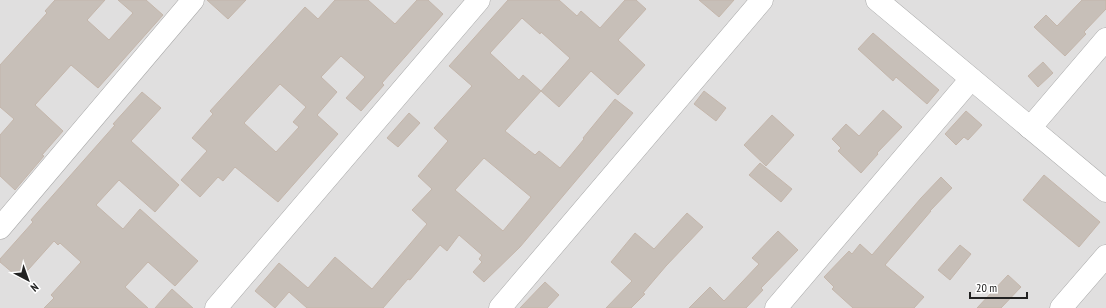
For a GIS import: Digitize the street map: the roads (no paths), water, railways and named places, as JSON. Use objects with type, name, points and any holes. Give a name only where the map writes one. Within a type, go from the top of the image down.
[{"type":"street","points":[[0,228],[193,0]]},
{"type":"street","points":[[216,308],[479,0]]},
{"type":"street","points":[[500,308],[762,0]]},
{"type":"street","points":[[877,0],[1106,192]]},
{"type":"street","points":[[1030,128],[1106,38]]},
{"type":"street","points":[[776,308],[972,79]]},
{"type":"street","points":[[1062,308],[1106,256]]}]
